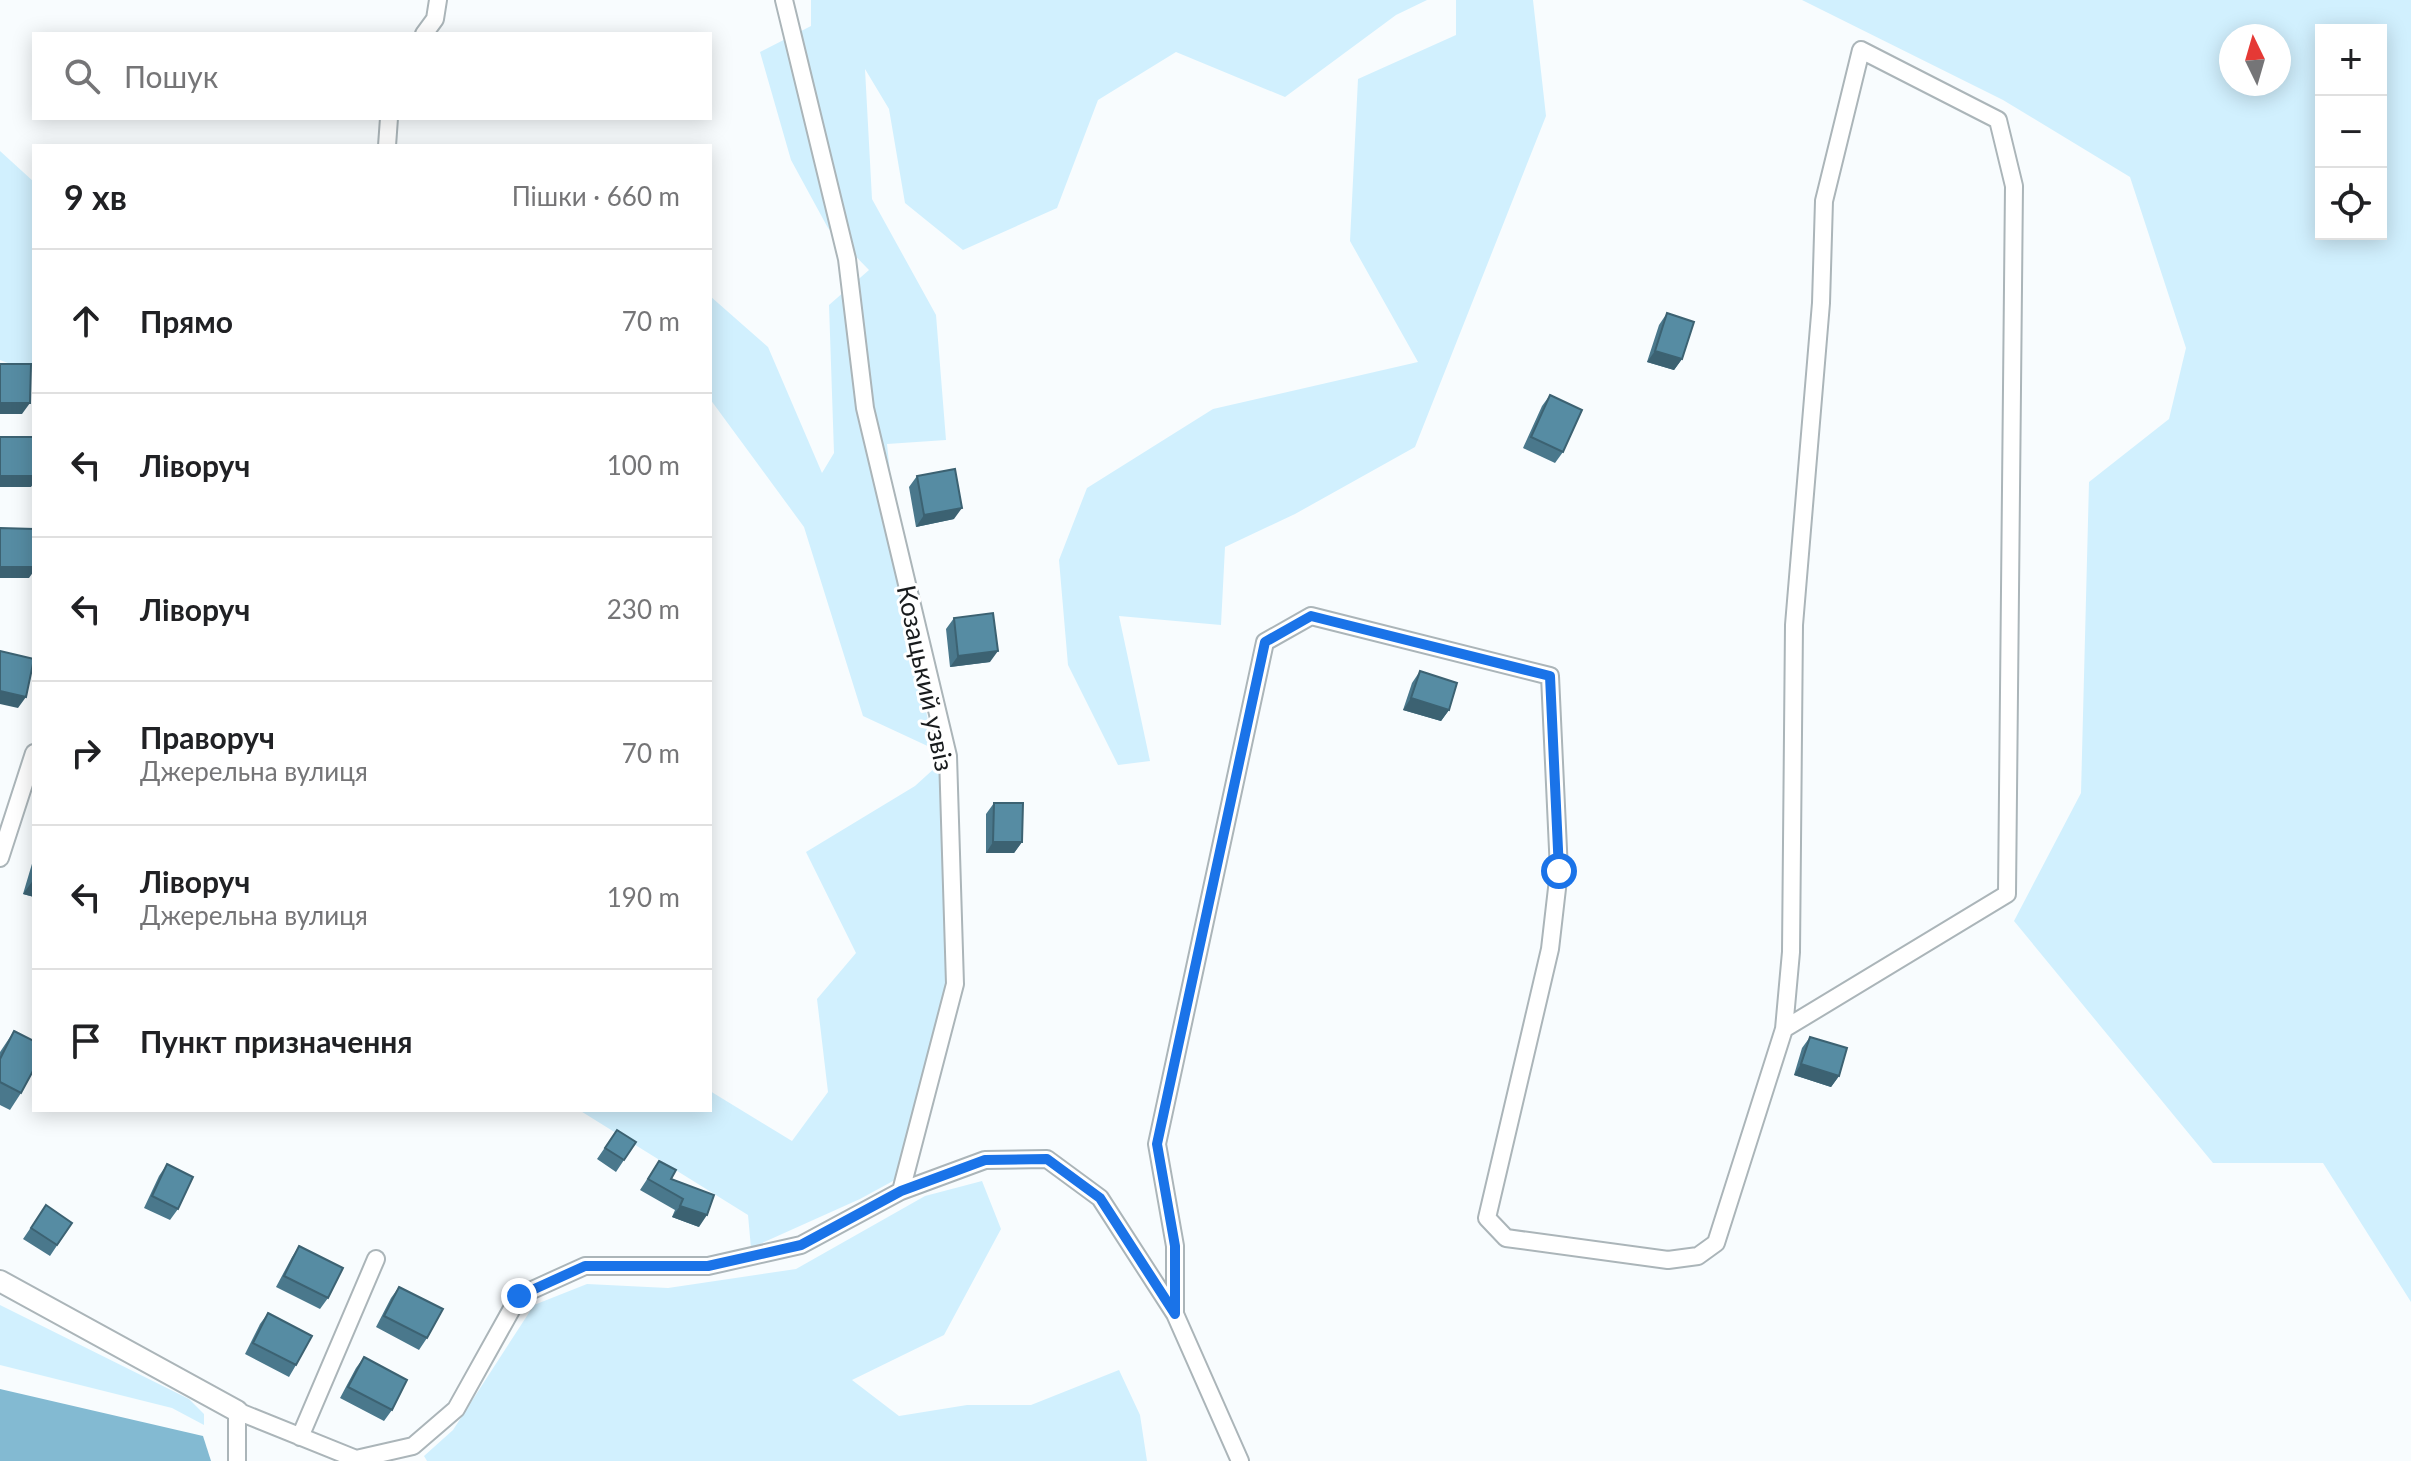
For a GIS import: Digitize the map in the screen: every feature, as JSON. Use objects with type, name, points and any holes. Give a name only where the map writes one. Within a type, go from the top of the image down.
[{"type":"street","points":[[425,32],[435,19],[438,0]]},
{"type":"street","name":"Козацький узвіз","points":[[784,0],[847,259],[865,408],[948,756],[955,984],[901,1191]]},
{"type":"street","points":[[1175,1314],[1175,1246],[1157,1144],[1265,642],[1311,616],[1550,676],[1559,871],[1550,949],[1487,1218],[1506,1238],[1668,1260],[1698,1256],[1716,1243],[1784,1029],[1791,952],[1794,625],[1821,303],[1824,201],[1861,50],[1998,120],[2014,186],[2007,894],[1784,1029]]},
{"type":"street","points":[[387,144],[389,120]]},
{"type":"street","points":[[0,858],[32,759]]},
{"type":"street","points":[[0,1281],[237,1411],[359,1460],[413,1446],[456,1409],[519,1296],[585,1266],[708,1266],[801,1245],[901,1191],[985,1160],[1047,1159],[1100,1198],[1175,1314],[1240,1461]]},
{"type":"street","points":[[300,1437],[376,1259]]},
{"type":"street","points":[[237,1411],[237,1461]]},
{"type":"shaded area","points":[[811,0],[1427,0],[1396,15],[1285,97],[1176,52],[1098,100],[1057,208],[963,250],[905,203],[889,109],[865,69],[872,199],[936,315],[946,440],[887,444],[904,607],[934,749],[863,716],[804,527],[712,402],[712,298],[768,347],[822,473],[834,453],[829,305],[869,270],[828,228],[791,160],[760,52],[811,26]]},
{"type":"shaded area","points":[[1456,0],[1533,0],[1546,116],[1415,447],[1295,514],[1225,547],[1221,625],[1119,616],[1150,761],[1118,765],[1068,665],[1059,560],[1087,488],[1213,409],[1418,362],[1350,241],[1358,79],[1456,35]]},
{"type":"shaded area","points":[[1802,0],[2411,0],[2411,1302],[2323,1163],[2213,1163],[2014,921],[2081,793],[2089,482],[2169,419],[2186,348],[2130,177],[2003,100]]},
{"type":"shaded area","points":[[0,151],[32,180],[32,372],[0,360]]},
{"type":"shaded area","points":[[948,756],[955,984],[904,1175],[860,1199],[751,1248],[748,1215],[582,1112],[712,1112],[712,1092],[792,1141],[828,1092],[817,999],[856,953],[806,852],[915,786]]},
{"type":"shaded area","points":[[982,1181],[1001,1229],[944,1335],[852,1380],[899,1416],[967,1405],[1031,1405],[1119,1370],[1140,1415],[1147,1461],[427,1461],[424,1456],[453,1430],[534,1305],[587,1284],[668,1288],[796,1269],[925,1196]]},
{"type":"shaded area","points":[[0,1305],[189,1399],[204,1414],[204,1425],[172,1408],[0,1365]]},
{"type":"water","points":[[0,1389],[203,1436],[211,1461],[0,1461]]},
{"type":"building","points":[[1667,313],[1694,322],[1682,359],[1655,351]]},
{"type":"building","points":[[0,364],[31,364],[30,403],[0,403]]},
{"type":"building","points":[[1550,395],[1582,410],[1563,452],[1531,437]]},
{"type":"building","points":[[0,437],[32,437],[32,476],[0,476]]},
{"type":"building","points":[[955,469],[962,508],[924,515],[917,476]]},
{"type":"building","points":[[0,528],[32,529],[32,567],[0,567]]},
{"type":"building","points":[[993,613],[998,651],[958,656],[954,618]]},
{"type":"building","points":[[0,651],[32,659],[26,697],[0,691]]},
{"type":"building","points":[[1420,671],[1457,683],[1449,710],[1411,698]]},
{"type":"building","points":[[994,803],[1023,803],[1022,842],[993,842]]},
{"type":"building","points":[[14,1031],[32,1040],[32,1073],[21,1093],[0,1082],[0,1059]]},
{"type":"building","points":[[1810,1037],[1847,1048],[1839,1076],[1801,1064]]},
{"type":"building","points":[[617,1130],[636,1142],[624,1160],[605,1148]]},
{"type":"building","points":[[659,1161],[676,1170],[671,1179],[714,1195],[707,1215],[680,1206],[683,1199],[648,1179]]},
{"type":"building","points":[[167,1164],[193,1177],[178,1209],[152,1196]]},
{"type":"building","points":[[46,1205],[72,1223],[57,1245],[31,1228]]},
{"type":"building","points":[[299,1246],[343,1268],[328,1298],[284,1276]]},
{"type":"building","points":[[399,1287],[443,1309],[427,1338],[384,1316]]},
{"type":"building","points":[[268,1313],[312,1336],[296,1365],[253,1343]]},
{"type":"building","points":[[364,1357],[407,1380],[392,1410],[348,1387]]},
{"type":"route","points":[[519,1296],[585,1266],[708,1266],[801,1245],[901,1191],[985,1160],[1047,1159],[1100,1198],[1175,1314],[1175,1246],[1157,1144],[1265,642],[1311,616],[1550,676],[1559,871]]}]
